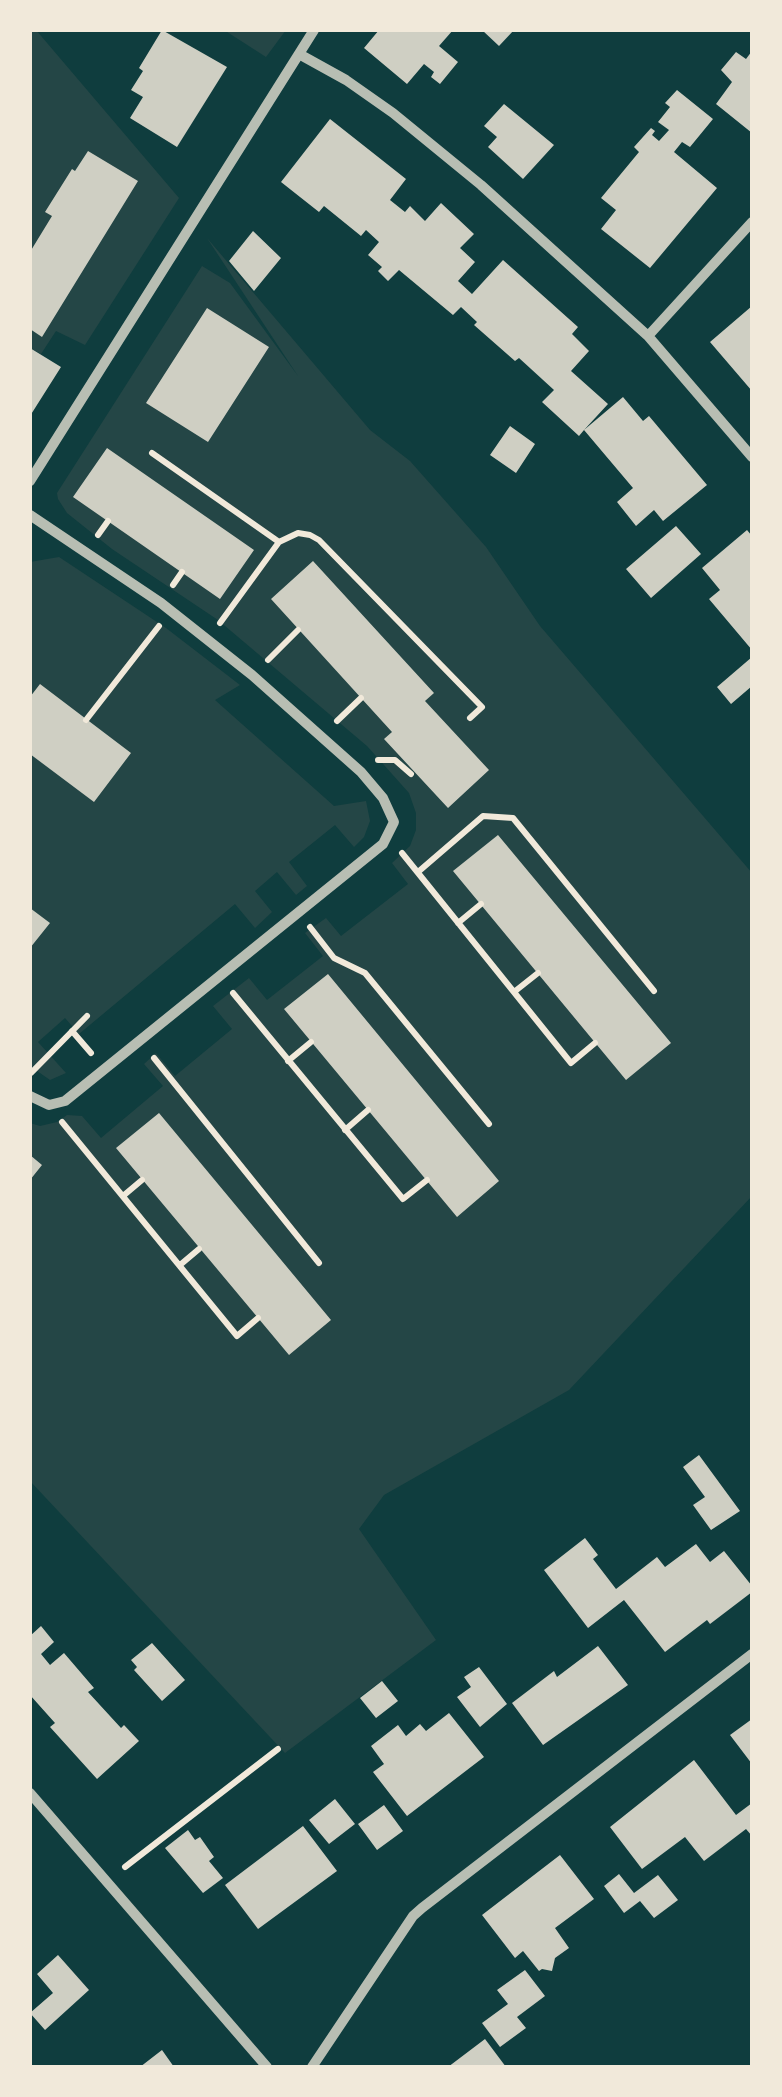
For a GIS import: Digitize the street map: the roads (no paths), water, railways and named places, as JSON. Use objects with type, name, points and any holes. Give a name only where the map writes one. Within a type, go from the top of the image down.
[{"type":"street","points":[[30,481],[314,30]]},
{"type":"street","points":[[298,54],[346,80],[393,113],[482,184],[648,336],[752,458]]},
{"type":"street","points":[[648,336],[752,222]]},
{"type":"street","points":[[30,515],[171,610],[252,675],[362,772],[383,798],[394,822],[389,836],[64,1102],[49,1105],[30,1096]]},
{"type":"street","points":[[312,2067],[413,1916],[752,1654]]},
{"type":"street","points":[[30,1793],[268,2067]]}]
